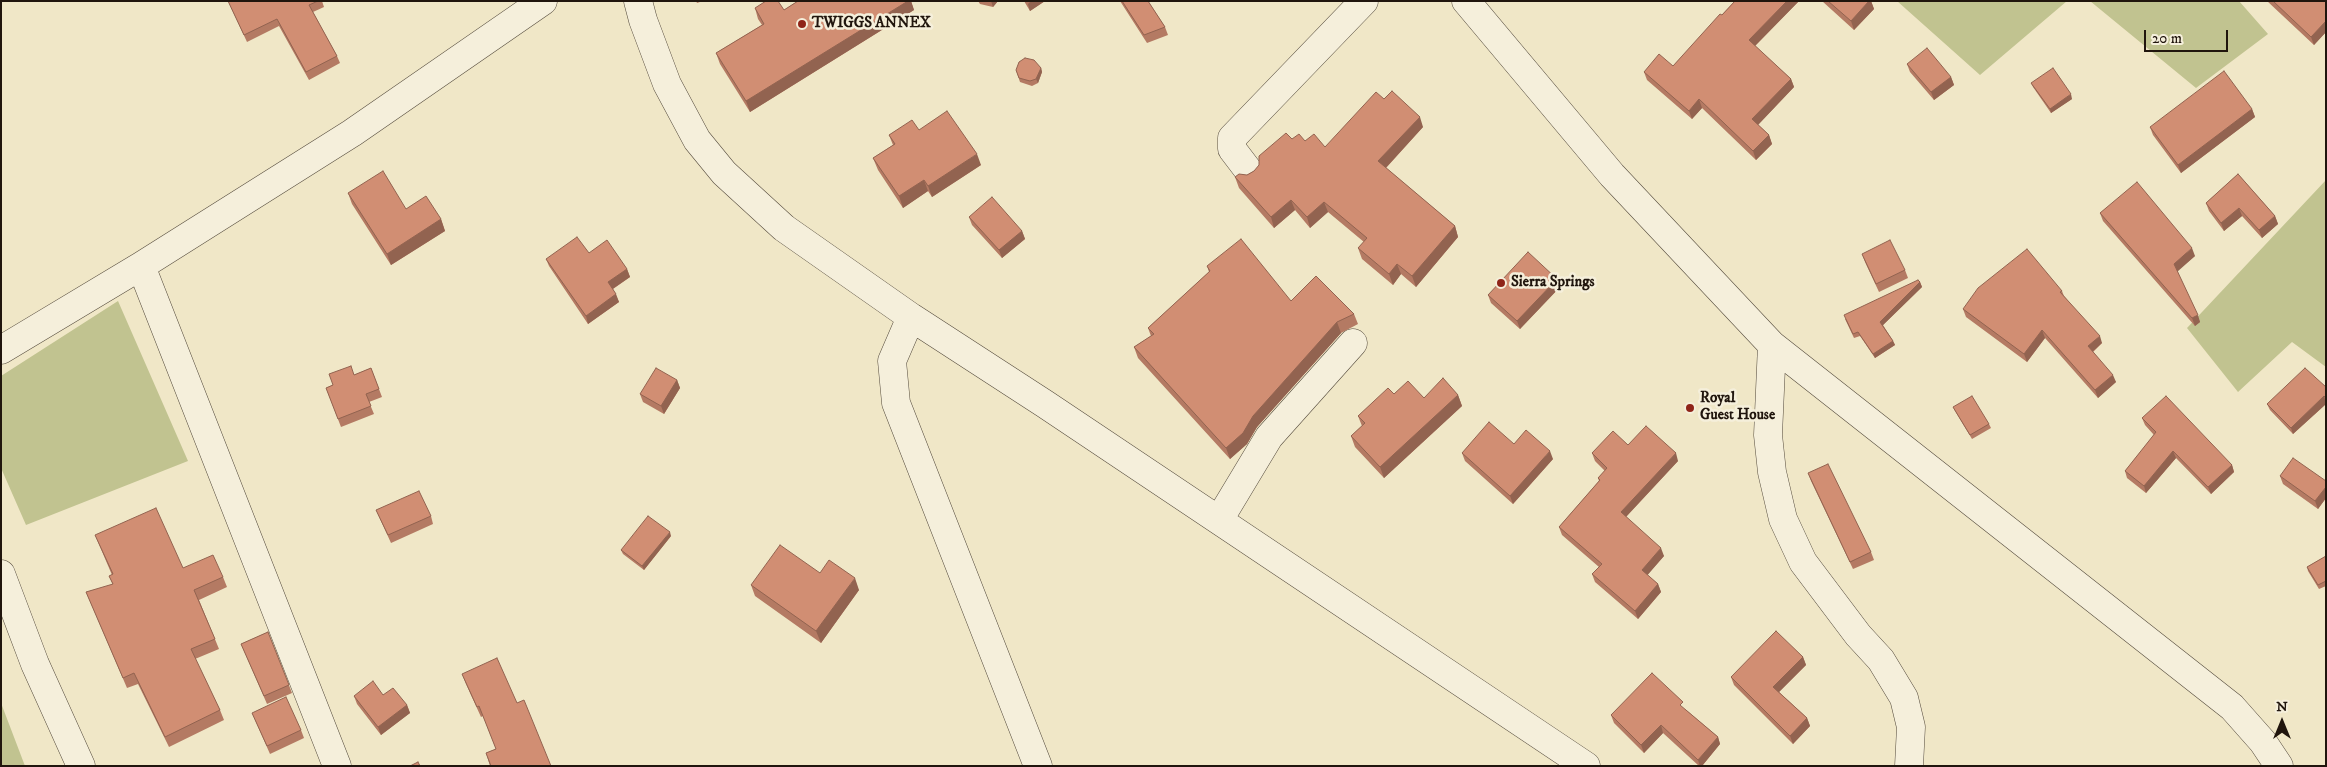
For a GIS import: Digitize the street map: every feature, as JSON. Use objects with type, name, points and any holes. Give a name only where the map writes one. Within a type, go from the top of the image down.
[{"type":"street","points":[[1,350],[141,266],[352,133],[543,1]]},
{"type":"street","points":[[638,1],[643,20],[667,84],[697,140],[724,173],[784,228],[911,317],[1219,520],[1586,766]]},
{"type":"street","points":[[1248,170],[1232,149],[1232,138],[1364,1]]},
{"type":"street","points":[[1466,1],[1612,175],[1772,345],[2232,707],[2263,742],[2279,766]]},
{"type":"street","points":[[141,266],[338,766]]},
{"type":"street","points":[[911,317],[892,361],[896,403],[1038,766]]},
{"type":"street","points":[[1219,520],[1269,437],[1353,343]]},
{"type":"street","points":[[1772,345],[1768,435],[1772,472],[1783,519],[1803,562],[1858,635],[1881,660],[1904,698],[1911,727],[1908,766]]},
{"type":"street","points":[[1,574],[35,664],[81,766]]},
{"type":"green space","points":[[1897,1],[2067,1],[1980,75]]},
{"type":"green space","points":[[2090,1],[2239,1],[2268,34],[2196,88]]},
{"type":"green space","points":[[2326,180],[2326,367],[2292,342],[2238,392],[2187,328]]},
{"type":"green space","points":[[118,301],[188,461],[26,525],[1,468],[1,376]]},
{"type":"green space","points":[[1,703],[25,766],[1,766]]},
{"type":"building","points":[[228,1],[318,1],[309,5],[337,56],[306,72],[277,19],[244,35]]},
{"type":"building","points":[[766,1],[778,1],[784,10],[798,1],[908,1],[746,101],[716,53],[764,24],[755,8]]},
{"type":"building","points":[[1122,1],[1148,1],[1165,27],[1144,35]]},
{"type":"building","points":[[1735,1],[1787,1],[1749,40],[1791,79],[1752,119],[1769,135],[1753,151],[1699,99],[1689,111],[1644,72],[1659,54],[1673,66],[1720,14],[1722,15]]},
{"type":"building","points":[[1828,1],[1869,1],[1851,21]]},
{"type":"building","points":[[2273,1],[2326,1],[2326,21],[2311,37]]},
{"type":"building","points":[[1927,48],[1951,77],[1931,92],[1907,64]]},
{"type":"building","points":[[1025,58],[1034,60],[1041,68],[1036,79],[1030,81],[1019,78],[1016,70],[1019,62]]},
{"type":"building","points":[[2053,68],[2071,94],[2050,109],[2031,83]]},
{"type":"building","points":[[2224,71],[2252,109],[2178,165],[2150,127]]},
{"type":"building","points":[[1392,91],[1420,117],[1378,161],[1455,226],[1412,276],[1397,264],[1389,274],[1358,248],[1367,238],[1324,202],[1307,217],[1291,200],[1271,217],[1235,177],[1239,174],[1247,175],[1254,171],[1259,165],[1259,156],[1286,133],[1292,139],[1299,134],[1305,141],[1314,134],[1325,147],[1376,92],[1384,99]]},
{"type":"building","points":[[947,111],[977,154],[928,186],[924,180],[899,196],[873,158],[895,144],[889,135],[912,120],[919,130]]},
{"type":"building","points":[[383,171],[406,209],[426,196],[441,219],[387,254],[348,193]]},
{"type":"building","points":[[2238,174],[2275,216],[2259,230],[2239,208],[2221,223],[2206,203]]},
{"type":"building","points":[[2137,182],[2192,248],[2174,264],[2198,315],[2192,318],[2100,213]]},
{"type":"building","points":[[992,197],[1022,231],[999,250],[969,217]]},
{"type":"building","points":[[577,237],[589,253],[607,240],[627,269],[608,282],[616,294],[586,316],[546,259]]},
{"type":"building","points":[[1241,239],[1291,301],[1316,276],[1354,314],[1337,322],[1253,416],[1243,433],[1226,448],[1134,347],[1154,334],[1148,328],[1210,271],[1207,266]]},
{"type":"building","points":[[1890,240],[1905,270],[1876,284],[1862,254]]},
{"type":"building","points":[[2027,249],[2062,291],[2060,292],[2100,336],[2088,346],[2113,375],[2095,390],[2042,330],[2024,354],[1963,309],[1978,288]]},
{"type":"building","points":[[1528,252],[1557,279],[1517,321],[1488,295]]},
{"type":"building","points":[[1918,280],[1920,282],[1880,322],[1893,341],[1873,354],[1858,332],[1853,334],[1844,315]]},
{"type":"building","points":[[351,366],[354,375],[371,368],[379,389],[366,394],[371,406],[338,419],[326,388],[333,385],[329,374]]},
{"type":"building","points":[[656,368],[677,380],[661,406],[640,394]]},
{"type":"building","points":[[2305,368],[2326,387],[2326,398],[2324,396],[2291,428],[2267,404]]},
{"type":"building","points":[[1443,378],[1458,395],[1380,467],[1351,436],[1365,423],[1358,416],[1388,388],[1394,394],[1408,381],[1424,398]]},
{"type":"building","points":[[1972,396],[1989,424],[1970,435],[1953,407]]},
{"type":"building","points":[[2166,396],[2232,465],[2208,487],[2173,451],[2144,486],[2125,471],[2156,432],[2142,418]]},
{"type":"building","points":[[1489,422],[1514,444],[1526,430],[1550,451],[1510,496],[1462,453]]},
{"type":"building","points":[[1646,426],[1676,453],[1621,512],[1661,548],[1642,570],[1658,584],[1635,611],[1592,574],[1602,564],[1559,527],[1600,480],[1598,478],[1607,468],[1592,453],[1613,431],[1628,445]]},
{"type":"building","points":[[2293,458],[2326,481],[2326,487],[2315,501],[2280,476]]},
{"type":"building","points":[[1828,464],[1871,552],[1850,562],[1808,473]]},
{"type":"building","points":[[419,491],[431,516],[388,535],[376,510]]},
{"type":"building","points":[[156,508],[183,568],[213,555],[223,577],[194,590],[215,639],[191,649],[220,710],[165,737],[134,673],[123,678],[86,592],[113,584],[109,576],[113,574],[95,535]]},
{"type":"building","points":[[648,516],[670,532],[642,566],[621,550]]},
{"type":"building","points":[[780,545],[820,573],[829,560],[855,578],[816,631],[751,585]]},
{"type":"building","points":[[2326,556],[2326,581],[2318,585],[2307,567]]},
{"type":"building","points":[[1776,631],[1803,657],[1773,687],[1807,718],[1790,736],[1731,677]]},
{"type":"building","points":[[268,632],[289,685],[264,696],[241,644]]},
{"type":"building","points":[[497,658],[517,703],[524,700],[551,766],[491,766],[486,753],[496,749],[479,706],[477,707],[462,674]]},
{"type":"building","points":[[1652,673],[1683,702],[1680,705],[1718,737],[1698,760],[1661,725],[1641,745],[1611,715]]},
{"type":"building","points":[[373,681],[383,695],[393,688],[407,705],[378,727],[354,696]]},
{"type":"building","points":[[286,697],[301,730],[267,746],[252,713]]},
{"type":"building","points":[[418,762],[420,766],[410,766]]},
{"type":"place","name":"TWIGGS ANNEX","points":[[802,24]]},
{"type":"place","name":"Sierra Springs","points":[[1501,283]]},
{"type":"place","name":"Royal Guest House","points":[[1690,408]]}]
